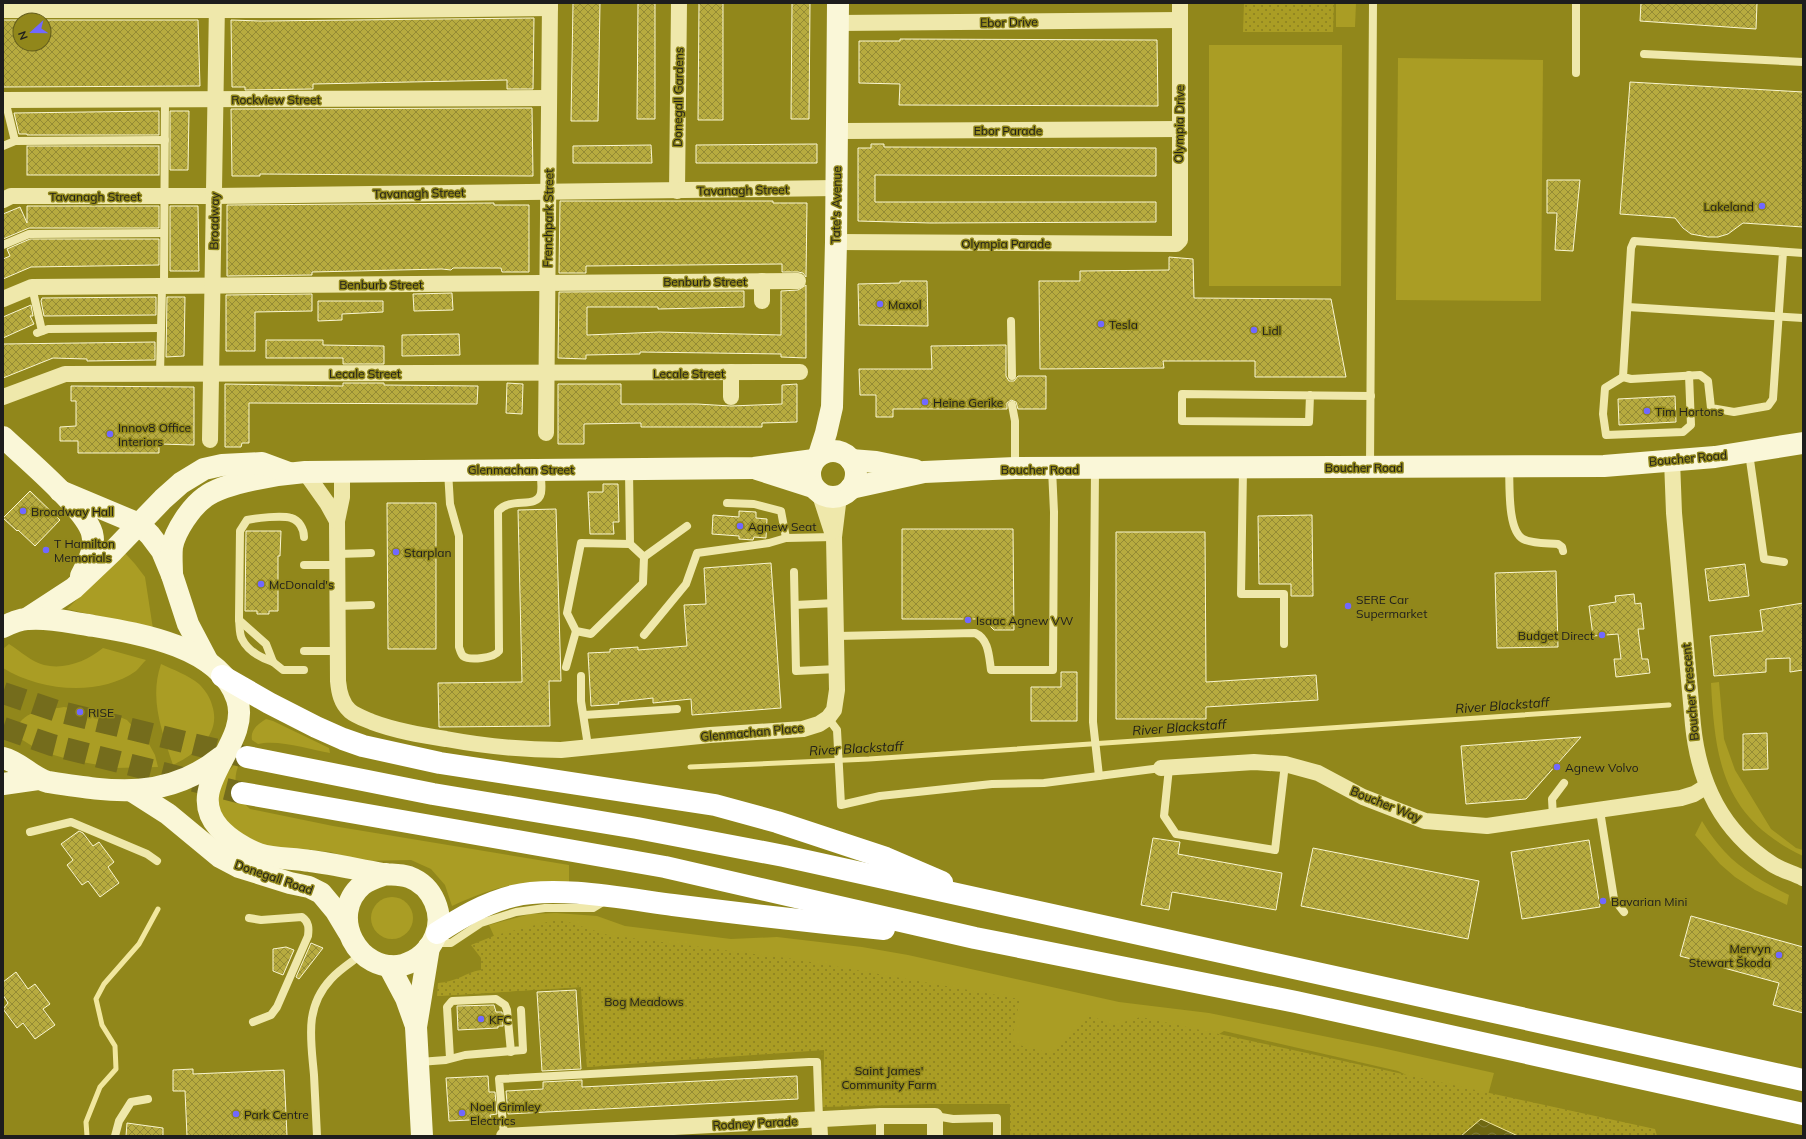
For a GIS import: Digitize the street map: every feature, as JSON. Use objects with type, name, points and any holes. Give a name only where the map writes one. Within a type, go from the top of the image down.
[{"type":"highway","points":[[215,669],[269,703],[316,727],[357,744],[390,753],[440,763],[715,805],[777,822],[886,858],[930,877],[974,899]]},
{"type":"highway","points":[[237,755],[433,794],[637,828],[760,852],[1803,1080]]},
{"type":"highway","points":[[242,793],[665,867],[975,938],[1296,1002],[1803,1114]]},
{"type":"highway","points":[[433,941],[474,910],[512,896],[558,892],[612,897],[787,920],[975,938]]},
{"type":"street","name":"Donegall Gardens","points":[[677,190],[679,3]]},
{"type":"street","name":"Olympia Drive","points":[[1176,244],[1180,240],[1180,3]]},
{"type":"street","points":[[3,10],[217,6],[378,10],[550,5]]},
{"type":"street","name":"Frenchpark Street","points":[[546,433],[550,5]]},
{"type":"street","name":"Broadway","points":[[210,440],[217,6]]},
{"type":"street","name":"Ebor Drive","points":[[838,13],[1180,20]]},
{"type":"street","name":"Tate's Avenue","points":[[816,457],[826,433],[832,407],[836,242],[838,13]]},
{"type":"street","name":"Rockview Street","points":[[4,100],[549,98]]},
{"type":"street","name":"Ebor Parade","points":[[837,130],[1179,129]]},
{"type":"street","name":"Tavanagh Street","points":[[3,200],[11,196],[214,196],[836,188]]},
{"type":"street","name":"Olympia Parade","points":[[836,242],[1176,244]]},
{"type":"street","name":"Benburb Street","points":[[762,281],[762,301]]},
{"type":"street","name":"Benburb Street","points":[[3,299],[32,287],[798,281]]},
{"type":"street","name":"Lecale Street","points":[[731,372],[731,397]]},
{"type":"street","name":"Lecale Street","points":[[3,397],[65,374],[800,372]]},
{"type":"street","name":"Tate's Avenue","points":[[832,407],[849,457]]},
{"type":"street","points":[[3,437],[60,491],[84,520],[92,533],[93,547],[90,559],[74,588]]},
{"type":"street","name":"Boucher Road","points":[[831,491],[924,472],[1015,468],[1604,466],[1749,452],[1803,443]]},
{"type":"street","points":[[828,718],[834,710],[837,690],[834,536],[831,491],[810,474],[816,457],[832,451],[849,457],[856,474],[855,481],[831,491]]},
{"type":"street","name":"Glenmachan Street","points":[[172,575],[172,547],[181,524],[205,497],[228,486],[297,472],[448,469],[540,470],[754,468],[816,457]]},
{"type":"street","name":"Boucher Road","points":[[849,457],[924,472]]},
{"type":"street","name":"Boucher Crescent","points":[[1672,460],[1674,514],[1695,748],[1713,801],[1739,837],[1773,864],[1803,878]]},
{"type":"street","name":"Glenmachan Street","points":[[28,618],[74,588],[113,552],[163,499],[181,483],[204,469],[222,465],[262,463],[297,472]]},
{"type":"street","name":"Glenmachan Street","points":[[754,468],[831,491]]},
{"type":"street","points":[[337,521],[342,497],[342,471]]},
{"type":"street","points":[[297,472],[327,503],[337,521]]},
{"type":"street","points":[[60,491],[139,524],[150,535],[162,551],[172,575],[188,624],[215,669],[231,687],[238,701],[238,722],[232,744],[237,755]]},
{"type":"street","name":"Glenmachan Place","points":[[337,521],[338,651],[340,694],[350,711],[387,728],[435,738],[515,748],[561,750],[588,746],[710,735],[803,729],[819,724],[828,718]]},
{"type":"street","points":[[3,626],[28,618],[53,619],[149,636],[188,650],[215,669]]},
{"type":"street","points":[[3,784],[38,779],[80,787],[132,791],[147,790],[182,780],[237,755]]},
{"type":"street","points":[[237,755],[211,780],[207,803],[212,818],[218,828],[237,843],[260,854],[410,877],[421,884],[428,891],[436,905],[439,917],[416,1028]]},
{"type":"street","points":[[3,758],[22,767],[38,779]]},
{"type":"street","name":"Boucher Way","points":[[1165,768],[1254,762],[1285,764],[1318,773],[1363,797],[1425,821],[1487,826],[1600,810],[1637,803],[1680,798],[1694,794],[1707,786]]},
{"type":"street","name":"Donegall Road","points":[[132,791],[168,814],[220,857],[239,867],[290,883],[309,887],[321,894],[336,911],[348,931]]},
{"type":"street","points":[[386,874],[371,879],[356,892],[348,908],[348,931],[353,942],[362,954],[379,964],[389,966],[403,965],[411,962],[421,956],[433,941]]},
{"type":"street","points":[[389,966],[406,998],[416,1028],[422,1136]]},
{"type":"street","name":"Rodney Parade","points":[[504,1136],[671,1131],[819,1119],[880,1116],[935,1116]]},
{"type":"street","points":[[935,1116],[935,1136]]},
{"type":"street","points":[[819,1119],[820,1136]]},
{"type":"lane","points":[[1370,467],[1373,3]]},
{"type":"lane","points":[[1576,3],[1576,73]]},
{"type":"lane","points":[[1644,54],[1803,62]]},
{"type":"lane","points":[[160,374],[164,233],[165,99]]},
{"type":"lane","points":[[4,100],[15,141]]},
{"type":"lane","points":[[3,146],[15,141],[165,140]]},
{"type":"lane","points":[[3,245],[29,234],[164,233]]},
{"type":"lane","points":[[1623,377],[1631,248],[1634,241],[1803,253]]},
{"type":"lane","points":[[1689,375],[1691,425],[1683,432],[1606,435],[1603,414],[1605,388],[1623,377],[1631,379],[1689,375],[1700,375],[1708,381],[1711,408],[1734,412],[1768,406],[1773,399],[1783,252]]},
{"type":"lane","points":[[32,287],[39,332],[48,329],[161,328]]},
{"type":"lane","points":[[1628,307],[1803,318]]},
{"type":"lane","points":[[1012,322],[1012,376]]},
{"type":"lane","points":[[1310,395],[1310,422],[1182,421],[1182,394],[1310,395],[1371,396]]},
{"type":"lane","points":[[1012,405],[1015,422],[1015,468]]},
{"type":"lane","points":[[1749,452],[1764,559],[1784,562]]},
{"type":"lane","points":[[1509,466],[1511,514],[1517,533],[1523,539],[1558,544],[1562,547],[1563,551]]},
{"type":"lane","points":[[629,468],[630,544]]},
{"type":"lane","points":[[837,636],[975,633],[981,636],[985,642],[991,670],[1053,670],[1054,512],[1052,468]]},
{"type":"lane","points":[[1095,468],[1093,722],[1096,761],[1099,776]]},
{"type":"lane","points":[[1243,468],[1241,594],[1284,594],[1284,644]]},
{"type":"lane","points":[[448,469],[450,504],[459,536],[459,647],[461,654],[467,658],[488,657],[496,655],[499,651],[498,511],[506,504],[531,502],[537,499],[541,491],[540,470]]},
{"type":"lane","points":[[727,503],[754,504],[780,511],[786,538]]},
{"type":"lane","points":[[304,537],[300,524],[291,518],[258,517],[247,520],[240,531],[239,620],[241,638],[247,646],[260,657],[273,662],[283,670],[304,670]]},
{"type":"lane","points":[[644,557],[687,526]]},
{"type":"lane","points":[[644,635],[686,584],[697,553],[770,543],[786,538],[834,536]]},
{"type":"lane","points":[[566,667],[576,631],[567,613],[581,543],[630,544],[644,557],[643,583],[591,634],[576,631]]},
{"type":"lane","points":[[304,565],[371,553]]},
{"type":"lane","points":[[794,572],[796,670],[837,669]]},
{"type":"lane","points":[[795,605],[835,603]]},
{"type":"lane","points":[[338,606],[371,605]]},
{"type":"lane","points":[[239,620],[266,644],[273,662]]},
{"type":"lane","points":[[304,651],[338,651]]},
{"type":"lane","points":[[581,676],[581,701],[588,746]]},
{"type":"lane","points":[[584,715],[677,709]]},
{"type":"lane","points":[[828,718],[837,730],[838,736],[841,805],[880,796],[992,784],[1044,783],[1165,768],[1164,816],[1176,834],[1275,850],[1285,764]]},
{"type":"lane","points":[[1553,817],[1552,799],[1564,783]]},
{"type":"lane","points":[[1600,810],[1614,899],[1624,912]]},
{"type":"lane","points":[[30,832],[72,822],[147,854],[157,861]]},
{"type":"lane","points":[[250,918],[261,920],[302,917],[308,924],[309,930],[308,936],[278,1007],[271,1015],[253,1022]]},
{"type":"lane","points":[[317,1136],[314,1074],[310,1047],[312,1011],[318,998],[330,980],[362,954]]},
{"type":"lane","points":[[450,1058],[447,1007],[452,1001],[496,999],[501,1001],[507,1010],[511,1052]]},
{"type":"lane","points":[[419,1062],[446,1060],[465,1055],[523,1050],[521,1010]]},
{"type":"lane","points":[[504,1136],[499,1079],[801,1062],[816,1062],[819,1119]]},
{"type":"lane","points":[[114,1136],[119,1121],[130,1102],[148,1099]]},
{"type":"lane","points":[[880,1116],[880,1136]]},
{"type":"lane","points":[[935,1116],[953,1119],[997,1118],[997,1136]]},
{"type":"green space","points":[[1244,3],[1334,3],[1333,32],[1243,32]]},
{"type":"green space","points":[[1336,3],[1356,3],[1355,27],[1336,27]]},
{"type":"green space","points":[[1209,45],[1342,45],[1341,286],[1209,286]]},
{"type":"green space","points":[[1398,58],[1543,60],[1541,301],[1396,300]]},
{"type":"green space","points":[[125,553],[145,577],[153,629],[67,609]]},
{"type":"green space","points":[[9,644],[35,661],[44,665],[52,666],[75,663],[90,657],[103,648],[146,660],[136,671],[105,685],[87,688],[52,686],[34,682],[3,668],[3,649]]},
{"type":"green space","points":[[161,664],[186,675],[199,684],[210,699],[214,715],[210,734],[205,742],[190,755],[173,765],[158,715],[156,690]]},
{"type":"green space","points":[[1719,682],[1724,739],[1735,770],[1771,829],[1796,848],[1803,850],[1803,856],[1777,841],[1756,824],[1740,806],[1729,785],[1721,763],[1713,712],[1711,683]]},
{"type":"green space","points":[[64,707],[115,715],[127,720],[149,744],[155,755],[158,767],[115,768],[71,760],[40,751],[13,734],[22,720],[28,716],[40,711]]},
{"type":"green space","points":[[266,719],[329,748],[330,753],[284,744],[258,744],[252,740],[252,733],[258,725]]},
{"type":"green space","points":[[240,761],[236,774],[236,786],[241,798],[250,809],[333,826],[569,865],[569,882],[522,883],[496,889],[452,906],[445,885],[431,869],[411,860],[360,861],[331,852],[302,849],[292,853],[241,838],[221,815],[216,791],[223,778],[234,765]]},
{"type":"green space","points":[[1702,821],[1716,841],[1733,860],[1769,885],[1789,895],[1787,905],[1755,890],[1735,877],[1720,864],[1695,835]]},
{"type":"green space","points":[[392,897],[407,903],[413,918],[407,933],[392,939],[377,933],[371,918],[377,903]]},
{"type":"green space","name":"Bog Meadows","points":[[556,913],[597,916],[625,926],[731,939],[777,937],[862,947],[908,955],[1119,1002],[1209,1013],[1382,1048],[1494,1073],[1488,1095],[1010,1136],[1010,1104],[825,1049],[587,1067],[581,987],[437,996],[451,983],[482,971],[494,936],[489,925],[530,914]],"holes":[[[1224,1031],[1398,1071],[1431,1087],[1125,1092]]]},
{"type":"green space","name":"Bog Meadows","points":[[559,919],[608,935],[794,959],[1020,999],[1011,1043],[1050,1053],[1089,1015],[1113,1025],[1141,1017],[1655,1129],[1657,1136],[1010,1136],[1010,1104],[930,1104],[823,1107],[824,1050],[587,1067],[581,987],[437,996],[438,983],[451,981],[481,970],[481,958],[471,945],[496,935]]},
{"type":"water","points":[[1481,1119],[1518,1136],[1461,1136]]},
{"type":"building","points":[[573,3],[600,3],[598,121],[571,121]]},
{"type":"building","points":[[638,3],[655,3],[655,119],[637,119]]},
{"type":"building","points":[[699,3],[723,3],[723,120],[698,120]]},
{"type":"building","points":[[792,3],[810,3],[809,119],[791,119]]},
{"type":"building","points":[[1641,3],[1757,3],[1756,29],[1640,21]]},
{"type":"building","points":[[534,18],[533,89],[507,89],[507,80],[313,84],[313,89],[245,90],[245,87],[232,87],[231,20]]},
{"type":"building","points":[[3,20],[12,20],[12,52],[52,52],[52,20],[198,20],[200,86],[3,87]]},
{"type":"building","points":[[900,39],[1157,40],[1158,106],[899,105],[900,84],[859,83],[859,41],[900,41]]},
{"type":"building","points":[[1630,82],[1803,92],[1803,227],[1743,223],[1728,234],[1718,237],[1708,237],[1691,234],[1683,228],[1675,218],[1620,214]]},
{"type":"building","points":[[532,108],[533,176],[260,174],[260,176],[232,176],[231,109]]},
{"type":"building","points":[[159,111],[159,135],[19,134],[14,113]]},
{"type":"building","points":[[170,111],[189,111],[188,170],[170,170]]},
{"type":"building","points":[[817,144],[817,163],[696,163],[696,145]]},
{"type":"building","points":[[871,144],[884,144],[884,147],[1156,148],[1156,176],[875,175],[875,202],[1156,202],[1156,222],[930,223],[858,221],[858,148],[871,148]]},
{"type":"building","points":[[651,145],[652,163],[573,163],[573,146]]},
{"type":"building","points":[[27,146],[159,146],[159,175],[27,175]]},
{"type":"building","points":[[1547,180],[1580,180],[1573,251],[1555,250],[1557,213],[1547,213]]},
{"type":"building","points":[[560,201],[773,201],[773,203],[807,203],[806,277],[803,273],[782,272],[782,264],[586,266],[586,273],[559,273]]},
{"type":"building","points":[[494,203],[494,205],[529,205],[529,272],[502,272],[501,268],[453,268],[451,270],[312,272],[312,275],[227,276],[227,205]]},
{"type":"building","points":[[27,206],[159,206],[159,228],[29,228],[3,239],[3,214],[20,207],[27,223]]},
{"type":"building","points":[[170,206],[198,206],[199,271],[170,271]]},
{"type":"building","points":[[30,239],[159,239],[159,265],[31,267],[3,279],[3,259],[10,256],[7,249]]},
{"type":"building","points":[[1169,257],[1193,259],[1194,298],[1331,299],[1346,377],[1255,377],[1255,361],[1163,361],[1164,368],[1040,369],[1039,281],[1080,281],[1080,271],[1169,270]]},
{"type":"building","points":[[900,281],[927,281],[928,326],[859,325],[858,284],[900,283]]},
{"type":"building","points":[[806,285],[806,358],[781,357],[781,354],[640,352],[640,354],[586,355],[586,359],[558,358],[559,292],[744,291],[744,307],[658,309],[658,307],[587,307],[587,335],[659,332],[781,335],[781,291],[798,290]]},
{"type":"building","points":[[452,293],[453,310],[414,311],[413,294]]},
{"type":"building","points":[[312,294],[312,311],[255,312],[255,351],[226,351],[226,295]]},
{"type":"building","points":[[156,297],[156,315],[44,316],[41,301],[42,298]]},
{"type":"building","points":[[167,297],[185,297],[184,356],[166,357]]},
{"type":"building","points":[[318,301],[383,301],[383,312],[342,314],[342,320],[318,321]]},
{"type":"building","points":[[31,305],[33,316],[30,316],[34,324],[3,338],[3,317]]},
{"type":"building","points":[[459,334],[460,355],[402,356],[402,335]]},
{"type":"building","points":[[266,340],[323,340],[323,345],[384,346],[384,364],[343,364],[343,358],[266,358]]},
{"type":"building","points":[[155,342],[155,360],[87,361],[87,359],[53,358],[3,378],[3,344]]},
{"type":"building","points":[[1006,345],[1006,376],[1009,381],[1014,381],[1018,376],[1046,376],[1046,409],[1018,409],[1016,402],[1011,400],[1007,403],[1007,409],[893,409],[893,417],[876,417],[876,395],[860,395],[859,369],[932,369],[931,346]]},
{"type":"building","points":[[343,383],[478,386],[477,404],[249,403],[249,443],[242,443],[241,447],[225,447],[225,384],[343,386]]},
{"type":"building","points":[[507,383],[523,384],[522,414],[506,413]]},
{"type":"building","points":[[558,384],[621,384],[621,404],[697,404],[731,406],[782,404],[782,385],[797,384],[797,422],[762,423],[762,427],[641,427],[641,423],[584,424],[584,444],[558,444]]},
{"type":"building","points":[[71,386],[194,387],[194,445],[159,444],[159,453],[78,453],[78,441],[60,441],[60,427],[76,426],[76,401],[71,401]]},
{"type":"building","name":"Tim Hortons","points":[[1675,396],[1676,422],[1619,425],[1618,399]]},
{"type":"building","points":[[603,484],[618,484],[619,522],[613,522],[614,534],[590,534],[588,492],[603,492]]},
{"type":"building","points":[[30,491],[60,520],[35,546],[3,518]]},
{"type":"building","points":[[387,503],[436,503],[436,649],[388,649]]},
{"type":"building","points":[[556,509],[561,681],[549,681],[550,726],[439,727],[438,683],[522,682],[518,510]]},
{"type":"building","name":"Agnew Seat","points":[[739,511],[756,512],[756,518],[767,519],[766,538],[754,537],[753,540],[739,539],[739,536],[712,534],[713,515],[739,517]]},
{"type":"building","points":[[1312,515],[1313,596],[1291,596],[1291,584],[1259,584],[1258,516]]},
{"type":"building","points":[[902,529],[1013,529],[1014,630],[994,630],[983,619],[902,619]]},
{"type":"building","name":"McDonald's","points":[[246,531],[281,531],[280,556],[278,556],[278,611],[269,611],[269,614],[257,614],[257,611],[245,611]]},
{"type":"building","points":[[1116,532],[1205,532],[1206,682],[1316,675],[1318,700],[1206,707],[1206,719],[1116,719]]},
{"type":"building","points":[[771,563],[781,708],[692,715],[691,699],[653,703],[653,698],[618,702],[619,704],[591,706],[588,653],[610,652],[610,649],[638,647],[638,650],[687,646],[684,605],[706,604],[704,568]]},
{"type":"building","points":[[1745,564],[1749,596],[1709,601],[1705,569]]},
{"type":"building","points":[[1556,571],[1558,647],[1497,648],[1495,573]]},
{"type":"building","points":[[1634,594],[1635,604],[1641,603],[1644,629],[1638,629],[1642,659],[1648,659],[1650,673],[1616,677],[1614,659],[1621,659],[1618,634],[1593,636],[1589,606],[1616,602],[1615,596]]},
{"type":"building","points":[[1803,603],[1803,670],[1790,672],[1790,658],[1766,659],[1766,672],[1714,676],[1710,636],[1763,631],[1760,610]]},
{"type":"building","points":[[1061,672],[1077,672],[1077,721],[1031,721],[1031,687],[1061,687]]},
{"type":"building","points":[[1767,733],[1768,769],[1743,770],[1743,734]]},
{"type":"building","points":[[1581,737],[1526,799],[1466,804],[1461,746]]},
{"type":"building","points":[[79,831],[83,833],[93,846],[99,842],[114,862],[108,867],[119,883],[100,897],[88,881],[82,885],[67,865],[73,860],[61,844]]},
{"type":"building","points":[[1153,838],[1180,842],[1178,854],[1282,873],[1276,910],[1172,892],[1169,910],[1141,905]]},
{"type":"building","points":[[1589,840],[1600,907],[1522,919],[1511,852]]},
{"type":"building","points":[[1313,848],[1479,881],[1468,939],[1301,906]]},
{"type":"building","points":[[1691,916],[1803,947],[1803,1013],[1773,1005],[1779,983],[1680,956]]},
{"type":"building","points":[[311,943],[323,948],[299,979],[296,977]]},
{"type":"building","points":[[286,947],[294,950],[283,975],[273,971],[273,949]]},
{"type":"building","points":[[16,972],[28,989],[35,984],[50,1004],[43,1009],[55,1025],[35,1039],[23,1023],[17,1028],[3,1009],[8,1003],[3,995],[3,982]]},
{"type":"building","points":[[576,990],[581,1069],[542,1071],[537,992]]},
{"type":"building","name":"KFC","points":[[494,1005],[496,1012],[502,1012],[503,1026],[498,1026],[498,1028],[458,1030],[457,1006]]},
{"type":"building","name":"Park Centre","points":[[193,1069],[193,1074],[284,1070],[287,1136],[187,1136],[185,1091],[173,1091],[173,1070]]},
{"type":"building","points":[[488,1076],[489,1092],[495,1092],[497,1114],[490,1115],[491,1119],[449,1121],[446,1078]]},
{"type":"building","points":[[797,1076],[798,1099],[508,1114],[506,1091],[543,1089],[543,1082],[582,1080],[582,1087]]},
{"type":"building","points":[[127,1123],[163,1128],[163,1136],[126,1136]]},
{"type":"waterway","name":"River Blackstaff","points":[[690,767],[869,759],[1669,705]]},
{"type":"waterway","points":[[87,1136],[86,1122],[100,1087],[116,1069],[115,1046],[102,1025],[96,999],[104,984],[139,944],[158,909]]},
{"type":"tunnel","points":[[3,693],[57,711],[242,756]]},
{"type":"tunnel","points":[[3,728],[52,745],[242,793]]},
{"type":"place","name":"Lakeland","points":[[1762,206]]},
{"type":"place","name":"Maxol","points":[[880,304]]},
{"type":"place","name":"Tesla","points":[[1101,324]]},
{"type":"place","name":"Lidl","points":[[1254,330]]},
{"type":"place","name":"Heine Gerike","points":[[925,402]]},
{"type":"place","name":"Tim Hortons","points":[[1647,411]]},
{"type":"place","name":"Innov8 Office Interiors","points":[[110,434]]},
{"type":"place","name":"Broadway Hall","points":[[23,511]]},
{"type":"place","name":"Agnew Seat","points":[[740,526]]},
{"type":"place","name":"T Hamilton Memorials","points":[[46,550]]},
{"type":"place","name":"Starplan","points":[[396,552]]},
{"type":"place","name":"McDonald's","points":[[261,584]]},
{"type":"place","name":"SERE Car Supermarket","points":[[1348,606]]},
{"type":"place","name":"Isaac Agnew VW","points":[[968,620]]},
{"type":"place","name":"Budget Direct","points":[[1602,635]]},
{"type":"place","name":"RISE","points":[[80,712]]},
{"type":"place","name":"Agnew Volvo","points":[[1557,767]]},
{"type":"place","name":"Bavarian Mini","points":[[1603,901]]},
{"type":"place","name":"Mervyn Stewart Škoda","points":[[1779,955]]},
{"type":"place","name":"KFC","points":[[481,1019]]},
{"type":"place","name":"Noel Grimley Electrics","points":[[462,1113]]},
{"type":"place","name":"Park Centre","points":[[236,1114]]},
{"type":"park label","name":"Saint James' Community Farm","points":[[889,1077]]}]
